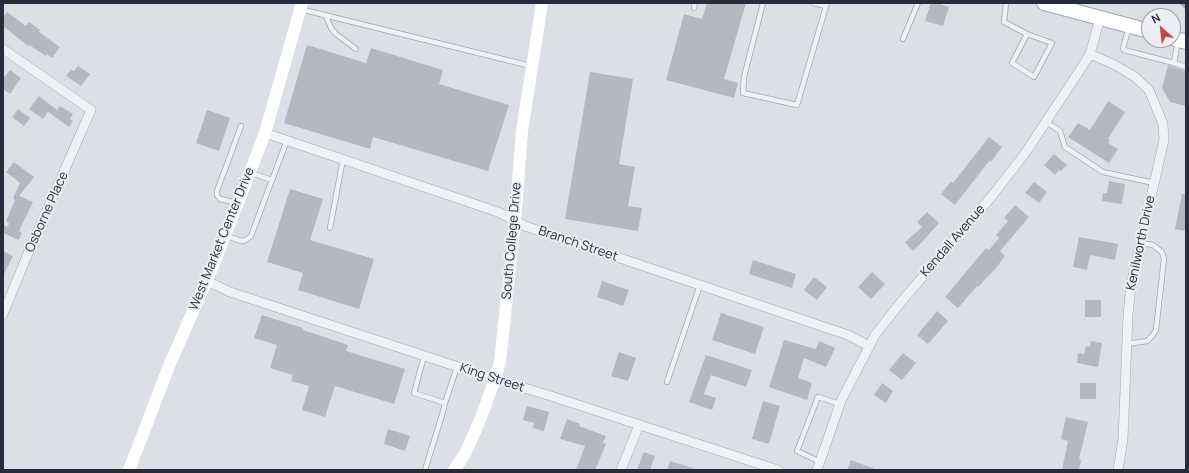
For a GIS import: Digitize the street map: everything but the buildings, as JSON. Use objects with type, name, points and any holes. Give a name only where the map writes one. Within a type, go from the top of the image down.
[{"type":"main road","name":"South College Drive","points":[[454,470],[465,454],[480,420],[500,362],[515,221],[522,131],[542,3]]},
{"type":"main road","points":[[1044,3],[1141,29]]},
{"type":"main road","name":"West Market Center Drive","points":[[129,470],[170,366],[226,236],[265,133],[301,6]]},
{"type":"street","name":"Kendall Avenue","points":[[818,466],[840,404],[875,335],[901,302],[992,196],[1026,152],[1090,54],[1100,18]]},
{"type":"street","name":"Osborne Place","points":[[3,49],[91,110],[3,314]]},
{"type":"street","name":"Kenilworth Drive","points":[[1090,54],[1115,65],[1135,77],[1149,90],[1163,124],[1164,140],[1132,285],[1128,315],[1123,439],[1118,470]]},
{"type":"street","name":"Branch Street","points":[[265,133],[498,212],[525,226],[848,335],[869,346]]},
{"type":"street","name":"King Street","points":[[207,281],[230,292],[778,470]]},
{"type":"street","points":[[621,470],[639,425]]},
{"type":"lane","points":[[763,3],[744,77],[742,93],[797,105],[826,5],[813,3]]},
{"type":"lane","points":[[903,39],[918,3]]},
{"type":"lane","points":[[1006,3],[1004,22],[1027,34],[1052,42],[1034,77],[1012,63],[1027,34]]},
{"type":"lane","points":[[301,6],[326,16],[532,66]]},
{"type":"lane","points":[[326,16],[331,28],[336,34],[356,49]]},
{"type":"lane","points":[[1130,26],[1123,48],[1124,50],[1186,67]]},
{"type":"lane","points":[[1174,63],[1177,48]]},
{"type":"lane","points":[[1046,122],[1060,131],[1065,147],[1104,172],[1154,183]]},
{"type":"lane","points":[[238,204],[220,199],[217,195],[217,191],[241,126]]},
{"type":"lane","points":[[226,236],[242,241],[251,236],[287,140]]},
{"type":"lane","points":[[330,228],[342,159]]},
{"type":"lane","points":[[250,172],[272,180]]},
{"type":"lane","points":[[1127,344],[1147,340],[1156,330],[1164,259],[1162,252],[1153,245],[1141,243]]},
{"type":"lane","points":[[667,382],[700,285]]},
{"type":"lane","points":[[424,356],[414,393],[445,403]]},
{"type":"lane","points":[[425,470],[457,366]]},
{"type":"lane","points":[[818,466],[797,451],[818,397],[840,404]]},
{"type":"waterway","points":[[1181,3],[1186,8]]}]
